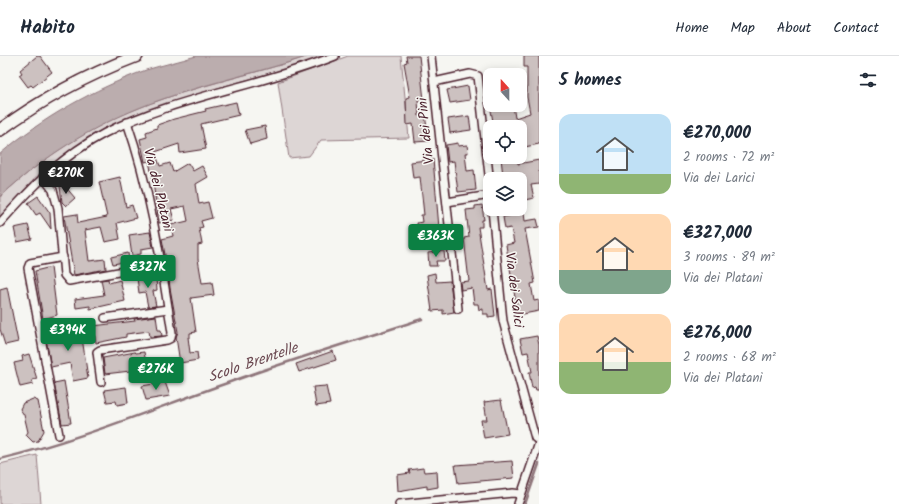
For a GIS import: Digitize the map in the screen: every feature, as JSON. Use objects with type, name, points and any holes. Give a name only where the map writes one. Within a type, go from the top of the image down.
[{"type":"main road","points":[[0,130],[39,104],[77,82],[101,70],[137,56]]},
{"type":"street","points":[[0,223],[43,177],[87,144],[127,122],[192,101],[285,75],[335,56]]},
{"type":"street","name":"Via dei Pini","points":[[431,56],[458,309]]},
{"type":"street","points":[[434,82],[470,74],[478,76],[489,172]]},
{"type":"street","name":"Via dei Platani","points":[[101,382],[97,352],[171,338],[162,264],[148,194],[127,122]]},
{"type":"street","points":[[43,177],[53,190],[58,208],[66,279],[73,281],[162,264]]},
{"type":"street","points":[[447,202],[483,197]]},
{"type":"street","name":"Via dei Salici","points":[[493,216],[503,321],[531,423],[536,438],[539,442]]},
{"type":"street","points":[[59,435],[28,268],[30,263],[63,257]]},
{"type":"street","points":[[105,318],[168,309]]},
{"type":"street","points":[[518,504],[539,442]]},
{"type":"street","points":[[399,504],[513,493],[521,494]]},
{"type":"shaded area","points":[[196,56],[309,56],[181,93],[140,107],[118,117],[76,139],[56,152],[0,197],[0,154],[33,128],[88,95],[107,86],[146,70]]},
{"type":"shaded area","points":[[309,56],[327,56],[311,62],[177,100],[144,112],[113,126],[82,143],[53,163],[25,188],[0,217],[0,197],[14,184],[77,138],[111,120],[151,103]]},
{"type":"shaded area","points":[[348,56],[401,56],[409,138],[321,140],[309,156],[289,158],[278,82]]},
{"type":"shaded area","points":[[37,455],[41,504],[0,504],[0,464]]},
{"type":"building","points":[[37,56],[40,56],[52,72],[33,87],[31,85],[28,87],[19,75],[22,73],[20,70]]},
{"type":"building","points":[[406,56],[419,56],[424,100],[418,100],[419,116],[425,115],[429,141],[415,142],[413,124],[407,125],[406,98],[410,97],[404,63],[407,62]]},
{"type":"building","points":[[524,56],[539,56],[539,144],[527,147],[527,120],[493,120],[491,112],[514,112],[515,118],[530,113],[527,97],[527,67],[524,67]]},
{"type":"building","points":[[468,86],[470,100],[450,103],[447,90]]},
{"type":"building","points":[[236,102],[239,115],[201,124],[206,149],[180,153],[179,144],[155,152],[160,166],[170,163],[173,172],[188,163],[193,171],[202,166],[208,177],[196,184],[199,204],[208,202],[212,218],[201,221],[203,227],[199,228],[202,244],[198,245],[198,259],[202,283],[212,282],[214,295],[191,298],[196,332],[190,333],[190,337],[188,337],[190,353],[197,352],[198,360],[180,363],[176,337],[178,332],[170,288],[167,260],[162,239],[173,236],[171,225],[188,221],[185,206],[171,209],[174,220],[159,223],[149,161],[145,162],[140,139],[147,137],[146,132],[157,128],[157,125],[206,111],[205,109]]},
{"type":"building","points":[[469,116],[471,130],[450,133],[448,119]]},
{"type":"building","points":[[265,126],[267,139],[250,144],[245,130]]},
{"type":"building","points":[[458,143],[458,146],[467,145],[468,153],[465,153],[467,171],[474,170],[476,190],[458,192],[454,161],[448,162],[446,145]]},
{"type":"building","points":[[433,159],[439,228],[418,230],[417,223],[422,222],[421,215],[424,215],[420,177],[413,178],[411,162]]},
{"type":"building","points":[[539,160],[539,184],[531,185],[534,198],[527,200],[527,172],[503,172],[502,164],[527,164],[527,162]]},
{"type":"building","points":[[120,177],[126,207],[132,205],[136,218],[117,223],[120,239],[105,242],[101,227],[85,230],[89,261],[105,259],[106,269],[74,275],[64,216],[77,214],[78,223],[107,217],[99,182]]},
{"type":"building","points":[[59,179],[75,198],[66,206],[62,202]]},
{"type":"building","points":[[38,196],[50,213],[51,229],[40,213],[36,215],[28,203]]},
{"type":"building","points":[[482,205],[484,220],[482,220],[482,227],[478,227],[488,290],[492,289],[495,316],[488,317],[488,314],[483,314],[483,309],[479,310],[478,304],[474,304],[472,288],[461,290],[460,282],[469,281],[464,238],[469,237],[466,210],[475,209],[475,206]]},
{"type":"building","points":[[524,216],[525,221],[537,219],[539,227],[525,229],[535,283],[531,284],[534,301],[539,300],[539,311],[518,315],[506,245],[514,243],[511,228],[505,229],[503,217]]},
{"type":"building","points":[[28,225],[32,239],[17,242],[14,228]]},
{"type":"building","points":[[150,232],[153,247],[141,249],[141,254],[132,256],[129,235]]},
{"type":"building","points":[[444,251],[445,261],[436,261],[437,266],[429,266],[428,253]]},
{"type":"building","points":[[128,253],[129,261],[113,264],[111,257]]},
{"type":"building","points":[[51,267],[57,315],[43,319],[35,271]]},
{"type":"building","points":[[435,273],[436,282],[450,281],[454,312],[443,314],[443,310],[432,311],[427,275]]},
{"type":"building","points":[[151,276],[151,278],[156,278],[157,290],[153,291],[156,306],[148,307],[145,292],[139,293],[137,278]]},
{"type":"building","points":[[108,279],[109,283],[120,280],[125,301],[90,309],[90,306],[76,308],[75,299],[104,295],[101,280]]},
{"type":"building","points":[[7,287],[18,342],[5,345],[0,329],[0,289]]},
{"type":"building","points":[[156,316],[158,330],[161,330],[162,336],[150,337],[149,331],[126,334],[126,337],[96,343],[93,326],[135,321],[134,319]]},
{"type":"building","points":[[81,331],[88,378],[73,381],[70,363],[51,367],[45,334]]},
{"type":"building","points":[[537,336],[539,345],[539,390],[536,390],[535,387],[532,388],[529,372],[532,372],[528,352],[523,353],[520,339]]},
{"type":"building","points":[[333,351],[336,360],[299,372],[296,364]]},
{"type":"building","points":[[135,352],[144,352],[147,369],[105,374],[103,358]]},
{"type":"building","points":[[29,354],[37,379],[32,380],[33,384],[20,387],[14,363],[23,361],[22,356]]},
{"type":"building","points":[[64,381],[71,423],[62,424],[54,383]]},
{"type":"building","points":[[165,382],[170,396],[146,400],[142,386]]},
{"type":"building","points":[[326,386],[330,404],[316,406],[313,387]]},
{"type":"building","points":[[126,387],[128,403],[117,405],[116,401],[107,402],[104,390]]},
{"type":"building","points":[[33,399],[38,401],[44,431],[38,441],[33,442],[26,435],[28,432],[24,415],[20,409],[23,403]]},
{"type":"building","points":[[501,400],[508,434],[484,438],[481,420],[487,420],[484,402]]},
{"type":"building","points":[[512,461],[514,478],[458,483],[455,465]]},
{"type":"building","points":[[423,468],[424,472],[437,471],[438,487],[427,489],[427,486],[398,491],[397,475],[410,473],[409,470]]},
{"type":"waterway","name":"Scolo Brentelle","points":[[0,459],[58,443],[116,424],[302,357],[422,319]]},
{"type":"waterway","points":[[525,504],[539,464]]}]
